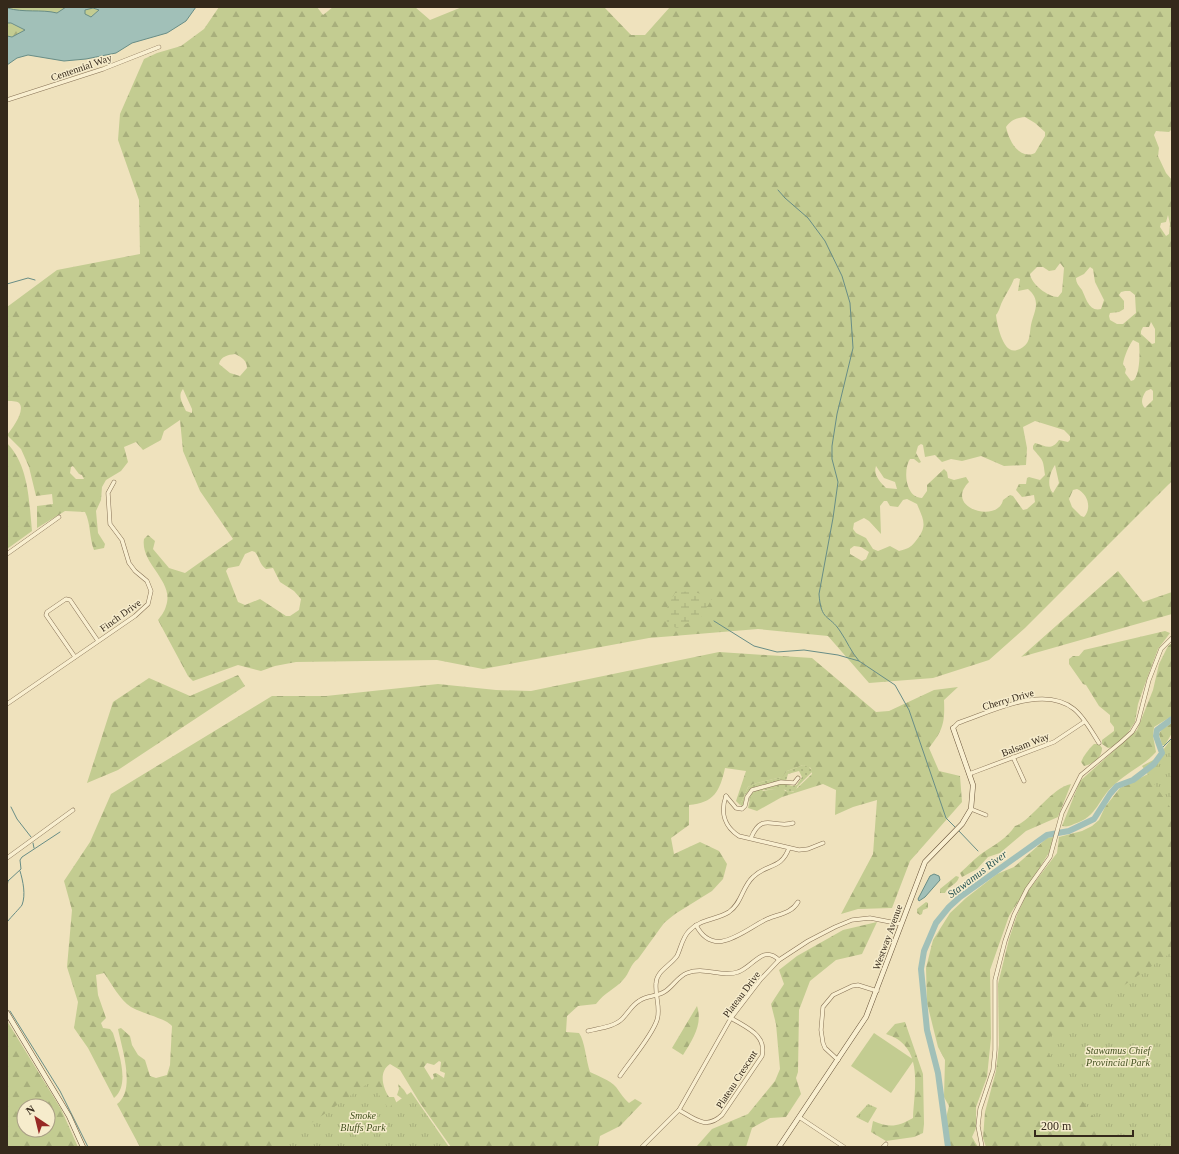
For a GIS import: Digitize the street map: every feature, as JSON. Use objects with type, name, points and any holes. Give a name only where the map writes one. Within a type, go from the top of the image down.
[{"type":"street","name":"Centennial Way","points":[[7,100],[103,69],[159,47]]},
{"type":"street","name":"Finch Drive","points":[[7,704],[146,607],[150,601],[151,594],[147,581],[135,571],[129,563],[122,540],[110,524],[108,493],[114,482]]},
{"type":"street","points":[[7,554],[59,517]]},
{"type":"street","points":[[75,657],[46,615],[47,612],[66,599],[70,600],[98,641]]},
{"type":"street","points":[[982,1147],[978,1126],[980,1109],[993,1070],[995,1050],[994,993],[997,968],[1014,915],[1027,889],[1048,861],[1068,799],[1081,775],[1132,732],[1138,722],[1149,680],[1161,649],[1172,638]]},
{"type":"street","name":"Cherry Drive","points":[[953,728],[958,723],[1024,701],[1044,697],[1060,701],[1073,708],[1099,743]]},
{"type":"street","name":"Balsam Way","points":[[969,774],[1054,742],[1084,722]]},
{"type":"street","name":"Westway Avenue","points":[[779,1147],[862,1025],[877,991],[925,862],[962,824],[971,809],[973,791],[969,774],[953,728]]},
{"type":"street","points":[[1013,757],[1024,781]]},
{"type":"street","points":[[798,778],[794,783],[781,782],[752,790],[747,797],[745,806],[742,808],[736,808],[726,796],[724,803],[725,821],[733,832],[739,836],[789,848],[808,849],[823,843]]},
{"type":"street","points":[[971,809],[986,815]]},
{"type":"street","points":[[7,858],[73,810]]},
{"type":"street","points":[[751,838],[755,829],[761,823],[793,823]]},
{"type":"street","points":[[620,1076],[656,1025],[659,1010],[656,986],[657,977],[674,960],[683,939],[696,925],[724,915],[732,910],[738,904],[750,880],[758,873],[780,863],[786,856],[789,848]]},
{"type":"street","points":[[696,925],[701,933],[709,939],[717,942],[726,941],[765,920],[789,911],[798,902]]},
{"type":"street","name":"Plateau Drive","points":[[642,1147],[679,1110],[732,1018],[760,979],[779,960],[808,941],[852,920],[870,918],[901,924]]},
{"type":"street","points":[[588,1031],[616,1024],[638,1001],[666,992],[678,978],[690,972],[701,971],[732,974],[746,969],[757,958],[764,955],[774,955],[779,960]]},
{"type":"street","points":[[838,1060],[825,1048],[822,1042],[821,1030],[823,1007],[833,995],[852,986],[858,985],[877,991]]},
{"type":"street","points":[[7,1013],[69,1116],[82,1147]]},
{"type":"street","name":"Plateau Crescent","points":[[679,1110],[700,1122],[710,1123],[717,1120],[722,1115],[762,1056],[764,1049],[759,1037],[732,1018]]},
{"type":"street","points":[[799,1117],[844,1147]]},
{"type":"green space","points":[[7,7],[66,7],[57,13],[16,11]]},
{"type":"green space","points":[[219,7],[317,7],[323,15],[333,7],[415,7],[430,20],[462,7],[604,7],[631,35],[645,35],[670,7],[1172,7],[1172,129],[1169,132],[1156,131],[1154,135],[1159,148],[1158,156],[1166,173],[1172,180],[1172,481],[1025,628],[989,660],[933,678],[869,683],[828,636],[758,629],[649,638],[483,669],[437,660],[296,662],[275,666],[261,671],[238,665],[193,681],[188,676],[158,620],[166,606],[166,588],[147,556],[144,548],[144,539],[148,535],[155,541],[153,549],[169,568],[185,573],[233,539],[200,491],[183,451],[180,420],[164,431],[161,440],[143,450],[136,442],[124,447],[128,462],[121,471],[106,480],[102,487],[101,500],[96,511],[98,533],[105,544],[104,548],[94,550],[85,512],[65,511],[37,528],[37,506],[53,504],[52,494],[36,496],[29,467],[21,449],[7,435],[20,415],[21,406],[18,402],[7,401],[7,307],[57,270],[140,254],[139,200],[118,140],[120,114],[144,59],[157,53],[181,46],[204,29]],"holes":[[[1025,117],[1045,132],[1045,136],[1035,153],[1024,154],[1020,152],[1012,143],[1006,127],[1016,119]],[[1168,215],[1170,224],[1169,234],[1166,236],[1160,227],[1161,223],[1166,222]],[[1060,263],[1064,268],[1062,292],[1058,297],[1050,295],[1033,282],[1030,274],[1037,267],[1043,267],[1049,271],[1055,270]],[[1090,267],[1093,269],[1095,282],[1104,300],[1101,309],[1094,308],[1088,304],[1076,278],[1084,274]],[[1014,279],[1020,279],[1018,291],[1028,289],[1032,293],[1036,302],[1028,341],[1017,350],[1008,348],[1004,343],[996,315]],[[1130,291],[1135,295],[1136,313],[1123,324],[1117,324],[1110,320],[1110,313],[1119,312],[1124,309],[1124,301],[1119,295],[1121,292]],[[1151,322],[1155,329],[1155,343],[1152,344],[1141,334],[1143,327],[1149,327]],[[1133,340],[1139,343],[1138,368],[1136,377],[1131,381],[1125,373],[1126,369],[1123,364],[1128,348]],[[235,354],[245,361],[247,368],[240,376],[230,373],[219,364],[221,359],[227,355]],[[183,389],[192,409],[192,413],[186,411],[181,397],[181,392]],[[1151,389],[1153,391],[1153,400],[1145,408],[1142,402],[1143,395],[1146,391]],[[1035,421],[1064,430],[1070,436],[1070,440],[1068,442],[1059,440],[1051,447],[1035,443],[1033,446],[1033,449],[1042,460],[1045,475],[1040,480],[1029,477],[1027,478],[1026,484],[1019,484],[1016,490],[1022,497],[1034,495],[1035,502],[1027,509],[1023,510],[1013,496],[1010,495],[1003,500],[999,507],[992,511],[983,512],[974,510],[967,505],[963,499],[963,491],[969,482],[966,477],[954,480],[948,478],[947,472],[944,469],[927,485],[927,491],[922,498],[916,497],[909,488],[906,476],[910,459],[914,459],[919,463],[921,462],[916,453],[918,446],[921,444],[923,445],[925,457],[935,455],[942,462],[951,459],[962,461],[981,456],[1004,466],[1026,465],[1027,448],[1023,427]],[[1055,465],[1059,483],[1053,493],[1049,483],[1052,471]],[[73,466],[84,479],[76,479],[70,473],[71,467]],[[876,466],[884,478],[895,482],[897,489],[886,488],[879,481],[876,475]],[[1077,489],[1084,494],[1088,502],[1088,510],[1084,517],[1072,507],[1069,499],[1073,490]],[[907,499],[917,504],[923,519],[924,523],[922,532],[913,544],[906,549],[899,551],[890,546],[878,551],[873,549],[866,538],[856,533],[853,529],[854,523],[864,518],[869,521],[881,534],[880,506],[884,501],[887,501],[890,506],[898,507],[903,500]],[[854,546],[861,547],[869,552],[866,559],[862,561],[850,554],[850,549]],[[252,551],[255,552],[264,567],[266,569],[273,568],[280,582],[294,591],[301,599],[299,610],[290,616],[286,616],[260,599],[245,605],[238,602],[226,571],[228,568],[239,566],[245,554]]]},
{"type":"green space","points":[[93,8],[99,10],[91,17],[85,14],[85,10]]},
{"type":"green space","points":[[7,23],[25,30],[12,37],[7,36]]},
{"type":"green space","points":[[7,443],[20,462],[24,473],[29,496],[32,531],[7,549]]},
{"type":"green space","points":[[1118,571],[1143,602],[1172,592],[1172,614],[1021,657]]},
{"type":"green space","points":[[690,591],[713,597],[701,617],[677,628],[667,624],[666,609],[675,593]]},
{"type":"green space","points":[[1165,631],[1170,633],[1158,649],[1138,704],[1135,722],[1127,734],[1113,747],[1108,748],[1102,744],[1102,740],[1114,731],[1114,727],[1110,722],[1110,715],[1099,706],[1086,685],[1083,684],[1069,664],[1069,659],[1073,656],[1079,656],[1084,650]]},
{"type":"green space","points":[[1172,643],[1172,716],[1154,727],[1153,736],[1156,752],[1146,762],[1109,789],[1088,817],[1071,825],[1062,826],[1080,781],[1137,730],[1153,690],[1159,664],[1168,646]]},
{"type":"green space","points":[[719,652],[812,658],[876,712],[889,711],[934,690],[958,687],[944,700],[942,726],[929,748],[939,771],[960,776],[962,802],[910,861],[892,908],[858,909],[841,914],[873,854],[877,800],[853,807],[835,815],[836,790],[823,784],[782,797],[757,811],[748,808],[751,795],[754,792],[783,788],[785,791],[793,792],[812,774],[811,768],[803,765],[787,771],[782,777],[753,784],[748,787],[740,805],[736,801],[746,771],[725,768],[718,789],[704,802],[689,805],[689,825],[671,838],[674,854],[700,842],[719,851],[727,864],[723,879],[712,891],[675,914],[664,923],[638,959],[633,963],[620,983],[596,1004],[578,1006],[567,1016],[566,1032],[579,1033],[583,1041],[590,1072],[607,1080],[616,1087],[629,1103],[635,1099],[642,1103],[620,1126],[600,1136],[598,1147],[451,1147],[420,1103],[400,1070],[390,1064],[386,1067],[383,1076],[384,1085],[389,1097],[394,1097],[397,1104],[404,1100],[397,1095],[399,1089],[398,1084],[404,1090],[412,1103],[364,1147],[140,1147],[117,1104],[123,1098],[127,1079],[118,1029],[121,1028],[130,1036],[132,1045],[138,1055],[145,1060],[150,1076],[156,1078],[167,1075],[170,1065],[172,1026],[165,1021],[131,1007],[119,996],[104,973],[96,975],[98,995],[106,1018],[101,1023],[103,1028],[110,1029],[113,1033],[122,1067],[122,1085],[114,1098],[88,1048],[74,1028],[78,1002],[67,967],[72,910],[64,881],[90,842],[111,794],[272,696],[326,696],[438,684],[496,690],[531,691]],"holes":[[[439,1061],[441,1062],[440,1071],[445,1073],[444,1078],[436,1073],[433,1074],[434,1078],[432,1080],[424,1067],[427,1063],[434,1065]]]},
{"type":"green space","points":[[238,675],[245,686],[118,770],[87,783],[113,702],[149,678],[190,696]]},
{"type":"green space","points":[[1172,723],[1172,733],[1165,745],[1162,745],[1159,734],[1162,729]]},
{"type":"green space","points":[[1172,738],[1172,810],[1142,766],[1157,758]]},
{"type":"green space","points":[[1094,744],[1099,744],[1102,748],[1102,752],[1099,758],[1094,762],[1084,766],[1081,762],[1083,757]]},
{"type":"green space","points":[[1172,746],[1172,1147],[986,1147],[983,1138],[985,1112],[996,1071],[999,1045],[998,984],[1009,939],[1017,915],[1028,891],[1057,853],[1059,837],[1082,831],[1092,826],[1099,820],[1105,807],[1120,788],[1148,774]]},
{"type":"green space","points":[[803,765],[808,766],[813,771],[797,787],[796,791],[789,792],[783,789],[763,790],[749,801],[747,807],[751,793],[754,790],[784,783],[792,786],[797,785],[802,777],[799,771],[788,774],[786,781],[752,788],[745,795],[743,806],[740,805],[748,787],[753,784],[781,777],[787,771]]},
{"type":"green space","points":[[1071,784],[1058,817],[1026,831],[1000,853],[988,857],[977,869],[962,877],[960,873],[978,856],[1005,837],[1015,826],[1027,818],[1056,791]]},
{"type":"green space","points":[[1053,837],[1052,848],[1009,916],[990,970],[991,1038],[987,1077],[976,1107],[976,1128],[972,1137],[978,1147],[950,1147],[945,1122],[949,1106],[944,1097],[945,1060],[938,1047],[927,1003],[926,968],[933,940],[950,913],[966,898],[997,874],[1014,867],[1047,838]]},
{"type":"green space","points":[[956,876],[959,877],[957,882],[945,893],[940,893],[940,889]]},
{"type":"green space","points":[[926,902],[928,903],[928,908],[923,910],[922,914],[920,915],[917,913],[917,909]]},
{"type":"green space","points":[[877,922],[862,954],[836,960],[810,981],[799,1010],[798,1072],[796,1078],[801,1094],[786,1117],[770,1118],[752,1128],[746,1147],[674,1147],[697,1146],[712,1129],[748,1114],[775,1081],[780,1069],[776,1024],[771,1004],[784,984],[779,970],[797,956],[843,930]]},
{"type":"green space","name":"Stawamus Chief Provincial Park","points":[[1172,952],[1172,1147],[1111,1147],[1111,1141],[1041,1043]]},
{"type":"green space","points":[[697,1006],[699,1013],[698,1025],[683,1055],[672,1048]]},
{"type":"green space","points":[[7,1021],[54,1098],[16,1098],[16,1138],[56,1138],[56,1101],[78,1147],[7,1147]]},
{"type":"green space","points":[[905,1022],[923,1074],[923,1133],[914,1137],[886,1141],[871,1132],[873,1121],[884,1125],[893,1126],[913,1118],[915,1077],[911,1057],[907,1048],[900,1041],[886,1034],[895,1024]]},
{"type":"green space","points":[[874,1033],[914,1060],[891,1093],[851,1066]]},
{"type":"green space","name":"Smoke Bluffs Park","points":[[370,1082],[388,1108],[411,1092],[449,1147],[277,1147]]},
{"type":"green space","points":[[868,1104],[877,1108],[868,1123],[856,1117]]},
{"type":"water","points":[[66,7],[196,7],[186,21],[167,33],[132,43],[116,53],[86,59],[64,61],[28,55],[17,58],[7,65],[7,36],[12,37],[25,30],[11,23],[7,23],[7,8],[57,13]],"holes":[[[93,8],[99,10],[91,17],[85,14],[85,10]]]},
{"type":"water","points":[[934,874],[939,876],[940,880],[925,897],[919,901],[918,899],[930,876]]},
{"type":"waterway","points":[[778,190],[808,218],[825,241],[842,276],[850,303],[853,348],[837,414],[832,446],[832,459],[838,482],[819,594],[820,603],[824,614],[840,631],[859,661]]},
{"type":"waterway","points":[[7,284],[28,278],[35,280]]},
{"type":"waterway","points":[[714,621],[754,646],[777,652],[804,650],[838,655],[859,661],[895,685],[909,710],[946,818],[955,827]]},
{"type":"waterway","name":"Stawamus River","points":[[948,1147],[938,1073],[927,1030],[921,969],[924,951],[936,923],[949,907],[960,897],[1047,835],[1069,831],[1094,819],[1117,786],[1133,780],[1154,764],[1162,753],[1156,736],[1157,730],[1172,719]]},
{"type":"waterway","points":[[1161,749],[1172,738]]},
{"type":"waterway","points":[[11,807],[17,819],[31,837]]},
{"type":"waterway","points":[[958,830],[978,851]]},
{"type":"waterway","points":[[7,887],[8,881],[21,869],[20,860],[22,857],[60,832]]},
{"type":"waterway","points":[[33,843],[34,848]]},
{"type":"waterway","points":[[8,921],[22,905],[24,897],[24,888],[20,871]]},
{"type":"waterway","points":[[10,1011],[60,1091],[88,1147]]}]
